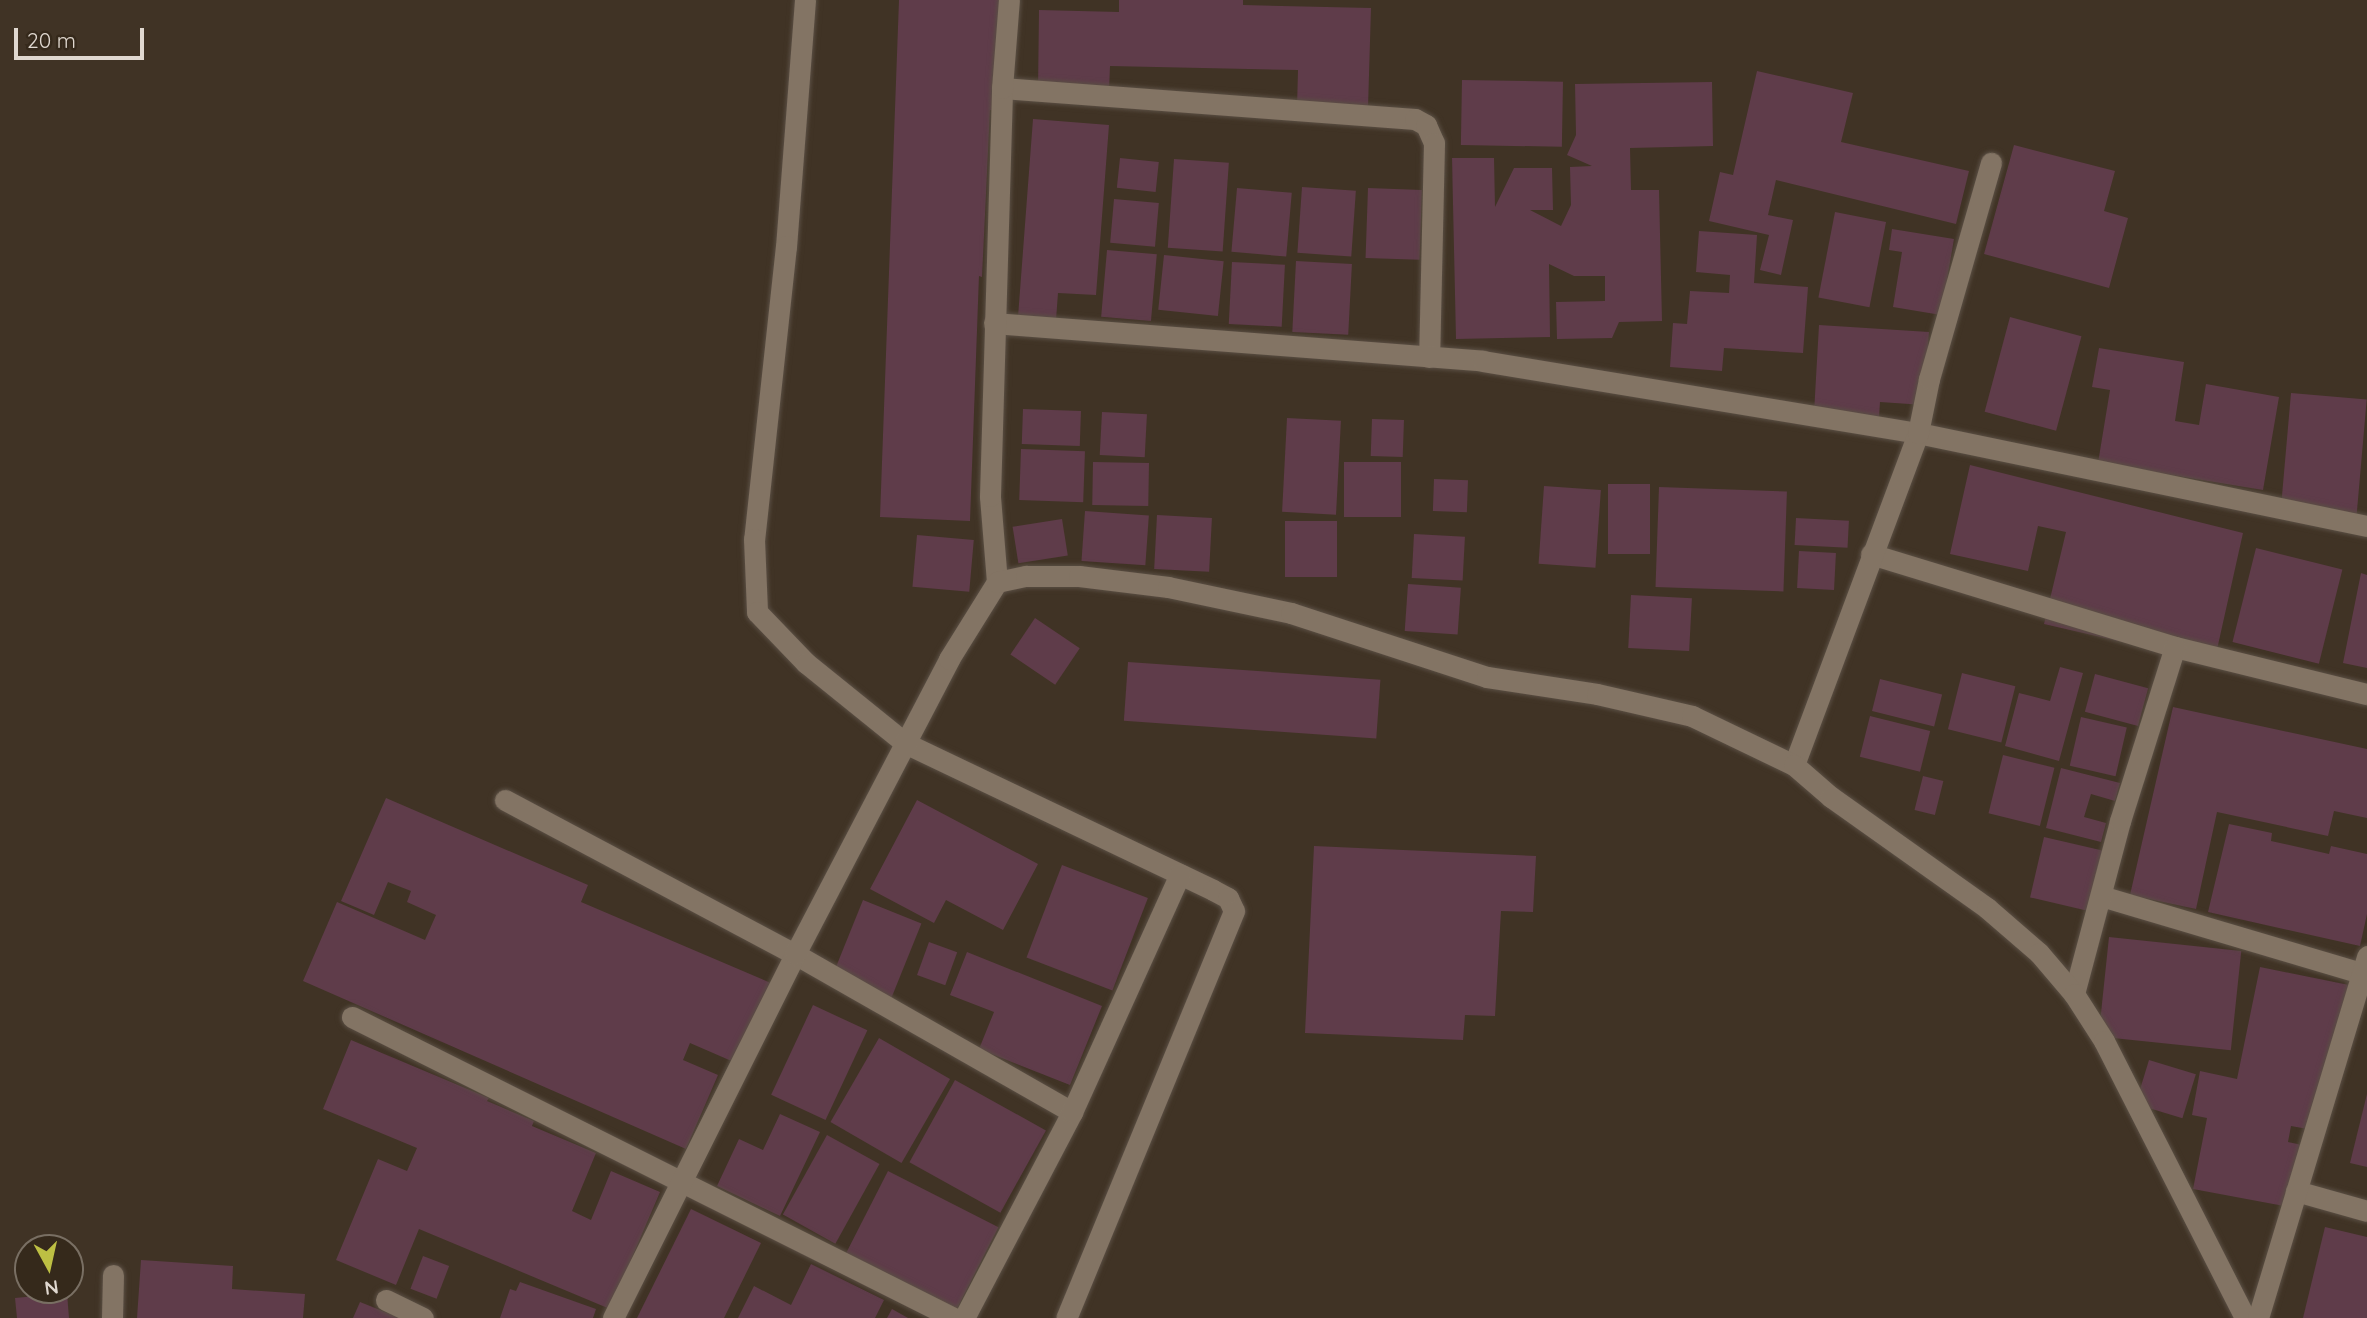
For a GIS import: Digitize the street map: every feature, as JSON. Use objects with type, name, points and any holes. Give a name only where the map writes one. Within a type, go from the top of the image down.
[{"type":"street","points":[[805,0],[786,246],[754,540],[754,596],[757,612],[771,632],[905,743],[1228,898],[1234,911],[1232,923],[1066,1318]]},
{"type":"street","points":[[613,1318],[795,954],[905,743],[997,582],[990,496],[1002,88],[1009,0]]},
{"type":"street","points":[[1002,88],[1415,119],[1426,125],[1434,143],[1429,357]]},
{"type":"street","points":[[1794,765],[1918,433],[1928,379],[1991,163]]},
{"type":"street","points":[[994,323],[1483,361],[1918,433],[2367,526]]},
{"type":"street","points":[[1871,554],[2175,647],[2367,694]]},
{"type":"street","points":[[997,582],[1026,576],[1079,576],[1168,587],[1291,613],[1487,677],[1597,694],[1692,716],[1794,765],[1831,797],[1987,908],[2039,953],[2074,994],[2104,1041],[2245,1318]]},
{"type":"street","points":[[2074,994],[2175,647]]},
{"type":"street","points":[[505,800],[795,954],[1072,1112]]},
{"type":"street","points":[[964,1318],[1072,1112],[1180,874]]},
{"type":"street","points":[[2101,896],[2365,968],[2259,1318]]},
{"type":"street","points":[[352,1017],[954,1318]]},
{"type":"street","points":[[2296,1191],[2367,1210]]},
{"type":"street","points":[[112,1318],[113,1275]]},
{"type":"street","points":[[386,1300],[423,1318]]},
{"type":"building","points":[[899,0],[1002,0],[998,110],[990,110],[982,277],[979,276],[970,521],[880,517]]},
{"type":"building","points":[[1119,0],[1243,0],[1243,5],[1371,8],[1368,108],[1297,107],[1298,70],[1110,66],[1109,91],[1038,90],[1039,10],[1119,12]]},
{"type":"building","points":[[1757,71],[1853,93],[1841,142],[1969,171],[1956,224],[1776,180],[1768,215],[1793,220],[1781,275],[1760,270],[1769,235],[1709,221],[1720,172],[1733,175]]},
{"type":"building","points":[[1462,80],[1563,82],[1562,147],[1461,145]]},
{"type":"building","points":[[1712,82],[1713,146],[1630,148],[1631,190],[1659,190],[1662,321],[1619,322],[1612,338],[1557,339],[1556,302],[1605,301],[1605,276],[1574,276],[1549,264],[1550,337],[1456,339],[1452,158],[1494,158],[1495,207],[1514,168],[1552,168],[1553,210],[1530,210],[1561,226],[1571,205],[1570,167],[1592,166],[1567,155],[1576,135],[1575,84]]},
{"type":"building","points":[[1033,119],[1109,125],[1096,295],[1058,293],[1056,320],[1018,317]]},
{"type":"building","points":[[2014,145],[2115,171],[2104,211],[2128,218],[2109,288],[1984,254]]},
{"type":"building","points":[[1120,158],[1159,162],[1156,192],[1117,188]]},
{"type":"building","points":[[1174,159],[1229,163],[1223,252],[1168,248]]},
{"type":"building","points":[[1302,187],[1356,191],[1351,257],[1297,253]]},
{"type":"building","points":[[1237,188],[1292,193],[1286,257],[1231,252]]},
{"type":"building","points":[[1368,188],[1422,190],[1420,260],[1366,258]]},
{"type":"building","points":[[1114,199],[1159,203],[1155,247],[1110,243]]},
{"type":"building","points":[[1835,212],[1886,222],[1869,307],[1818,297]]},
{"type":"building","points":[[1892,229],[1954,239],[1941,315],[1893,307],[1902,252],[1889,250]]},
{"type":"building","points":[[1699,231],[1757,235],[1754,283],[1808,287],[1803,353],[1724,348],[1722,371],[1670,367],[1673,323],[1687,324],[1690,291],[1729,293],[1730,275],[1696,272]]},
{"type":"building","points":[[1107,250],[1157,254],[1151,321],[1101,317]]},
{"type":"building","points":[[1164,255],[1224,261],[1218,316],[1158,310]]},
{"type":"building","points":[[1296,261],[1352,264],[1348,335],[1292,332]]},
{"type":"building","points":[[1232,262],[1285,265],[1282,327],[1229,324]]},
{"type":"building","points":[[2010,317],[2081,336],[2056,431],[1985,412]]},
{"type":"building","points":[[1819,325],[1929,332],[1924,405],[1880,402],[1879,417],[1814,413]]},
{"type":"building","points":[[2099,348],[2184,362],[2175,421],[2199,425],[2206,384],[2279,397],[2263,490],[2098,463],[2110,390],[2092,387]]},
{"type":"building","points":[[2291,393],[2367,400],[2356,519],[2281,513]]},
{"type":"building","points":[[1023,409],[1081,411],[1080,446],[1022,444]]},
{"type":"building","points":[[1102,412],[1147,414],[1145,457],[1100,455]]},
{"type":"building","points":[[1287,418],[1341,421],[1336,515],[1282,512]]},
{"type":"building","points":[[1372,419],[1404,420],[1403,457],[1371,456]]},
{"type":"building","points":[[1021,449],[1085,451],[1083,502],[1019,500]]},
{"type":"building","points":[[1093,462],[1149,463],[1148,506],[1092,505]]},
{"type":"building","points":[[1344,462],[1401,462],[1401,517],[1344,517]]},
{"type":"building","points":[[1970,465],[2243,533],[2214,663],[2044,624],[2066,532],[2038,526],[2028,571],[1950,554]]},
{"type":"building","points":[[1434,479],[1468,480],[1467,512],[1433,511]]},
{"type":"building","points":[[1608,484],[1650,484],[1650,554],[1608,554]]},
{"type":"building","points":[[1544,486],[1601,490],[1595,568],[1539,564]]},
{"type":"building","points":[[1659,487],[1787,491],[1783,591],[1656,587]]},
{"type":"building","points":[[1085,511],[1149,515],[1145,565],[1082,561]]},
{"type":"building","points":[[1157,515],[1212,518],[1209,572],[1154,569]]},
{"type":"building","points":[[1796,518],[1849,521],[1848,548],[1795,545]]},
{"type":"building","points":[[1062,519],[1068,556],[1018,563],[1013,527]]},
{"type":"building","points":[[1285,521],[1337,521],[1337,577],[1285,577]]},
{"type":"building","points":[[1414,534],[1465,537],[1463,581],[1412,578]]},
{"type":"building","points":[[917,535],[974,540],[969,592],[912,587]]},
{"type":"building","points":[[2256,548],[2342,570],[2319,664],[2233,642]]},
{"type":"building","points":[[1799,551],[1836,553],[1834,590],[1797,588]]},
{"type":"building","points":[[2361,573],[2367,575],[2367,668],[2343,663]]},
{"type":"building","points":[[1408,584],[1461,588],[1458,635],[1405,631]]},
{"type":"building","points":[[1631,595],[1692,598],[1689,651],[1628,648]]},
{"type":"building","points":[[1035,618],[1080,648],[1055,685],[1010,654]]},
{"type":"building","points":[[1128,662],[1380,680],[1376,739],[1124,721]]},
{"type":"building","points":[[2060,667],[2083,673],[2059,761],[2005,746],[2019,693],[2050,701]]},
{"type":"building","points":[[1962,673],[2015,686],[2001,743],[1948,729]]},
{"type":"building","points":[[2095,674],[2148,688],[2138,726],[2085,712]]},
{"type":"building","points":[[1880,679],[1942,694],[1934,727],[1872,711]]},
{"type":"building","points":[[2173,707],[2367,749],[2367,818],[2334,811],[2328,836],[2217,812],[2196,909],[2130,895]]},
{"type":"building","points":[[1870,716],[1930,731],[1920,772],[1860,757]]},
{"type":"building","points":[[2081,717],[2127,728],[2116,776],[2070,766]]},
{"type":"building","points":[[2003,755],[2054,768],[2040,826],[1988,813]]},
{"type":"building","points":[[2061,768],[2120,783],[2115,801],[2091,794],[2084,817],[2106,823],[2101,842],[2046,828]]},
{"type":"building","points":[[1923,776],[1943,781],[1935,815],[1915,810]]},
{"type":"building","points":[[386,798],[588,885],[581,902],[778,986],[743,1066],[690,1043],[683,1060],[718,1075],[686,1149],[303,981],[337,902],[425,940],[436,915],[407,902],[411,891],[388,882],[374,915],[341,901]]},
{"type":"building","points":[[917,800],[1038,864],[1003,930],[946,900],[934,923],[870,889]]},
{"type":"building","points":[[2229,824],[2272,833],[2271,841],[2329,854],[2331,846],[2367,854],[2367,914],[2360,946],[2208,912]]},
{"type":"building","points":[[2044,837],[2103,851],[2089,911],[2030,897]]},
{"type":"building","points":[[1314,846],[1536,856],[1533,912],[1501,911],[1495,1016],[1465,1015],[1463,1040],[1305,1033]]},
{"type":"building","points":[[1062,865],[1148,898],[1112,990],[1027,957]]},
{"type":"building","points":[[863,900],[921,924],[891,998],[833,974]]},
{"type":"building","points":[[2109,937],[2241,951],[2231,1050],[2099,1036]]},
{"type":"building","points":[[929,942],[957,952],[945,985],[917,975]]},
{"type":"building","points":[[967,952],[1102,1006],[1070,1085],[979,1049],[994,1012],[950,995]]},
{"type":"building","points":[[2260,967],[2354,986],[2324,1132],[2291,1126],[2288,1142],[2302,1145],[2290,1207],[2193,1189],[2207,1118],[2192,1115],[2200,1071],[2237,1079]]},
{"type":"building","points":[[813,1005],[867,1030],[826,1120],[771,1095]]},
{"type":"building","points":[[879,1038],[950,1079],[902,1163],[830,1122]]},
{"type":"building","points":[[351,1040],[489,1098],[487,1101],[534,1121],[532,1126],[596,1153],[572,1211],[591,1220],[611,1171],[660,1192],[610,1309],[419,1229],[396,1285],[336,1260],[378,1159],[407,1171],[417,1148],[323,1109]]},
{"type":"building","points":[[2149,1060],[2196,1074],[2182,1118],[2136,1104]]},
{"type":"building","points":[[955,1080],[1046,1130],[1000,1213],[909,1162]]},
{"type":"building","points":[[2367,1094],[2367,1167],[2350,1163]]},
{"type":"building","points":[[780,1114],[820,1132],[780,1216],[717,1186],[739,1139],[763,1150]]},
{"type":"building","points":[[827,1135],[879,1164],[835,1244],[783,1215]]},
{"type":"building","points":[[888,1171],[998,1227],[956,1310],[846,1254]]},
{"type":"building","points":[[691,1209],[761,1243],[724,1318],[637,1318]]},
{"type":"building","points":[[2325,1227],[2367,1237],[2367,1318],[2303,1318]]},
{"type":"building","points":[[423,1256],[449,1266],[437,1299],[410,1289]]},
{"type":"building","points":[[141,1260],[233,1266],[232,1289],[305,1294],[303,1318],[137,1318]]},
{"type":"building","points":[[811,1264],[884,1300],[875,1318],[738,1318],[754,1286],[791,1305]]},
{"type":"building","points":[[520,1282],[596,1309],[593,1318],[500,1318],[510,1289],[516,1291]]},
{"type":"building","points":[[360,1302],[400,1318],[353,1318]]},
{"type":"building","points":[[16,1304],[68,1304],[69,1318],[17,1318]]},
{"type":"building","points":[[892,1309],[908,1318],[887,1318]]}]
